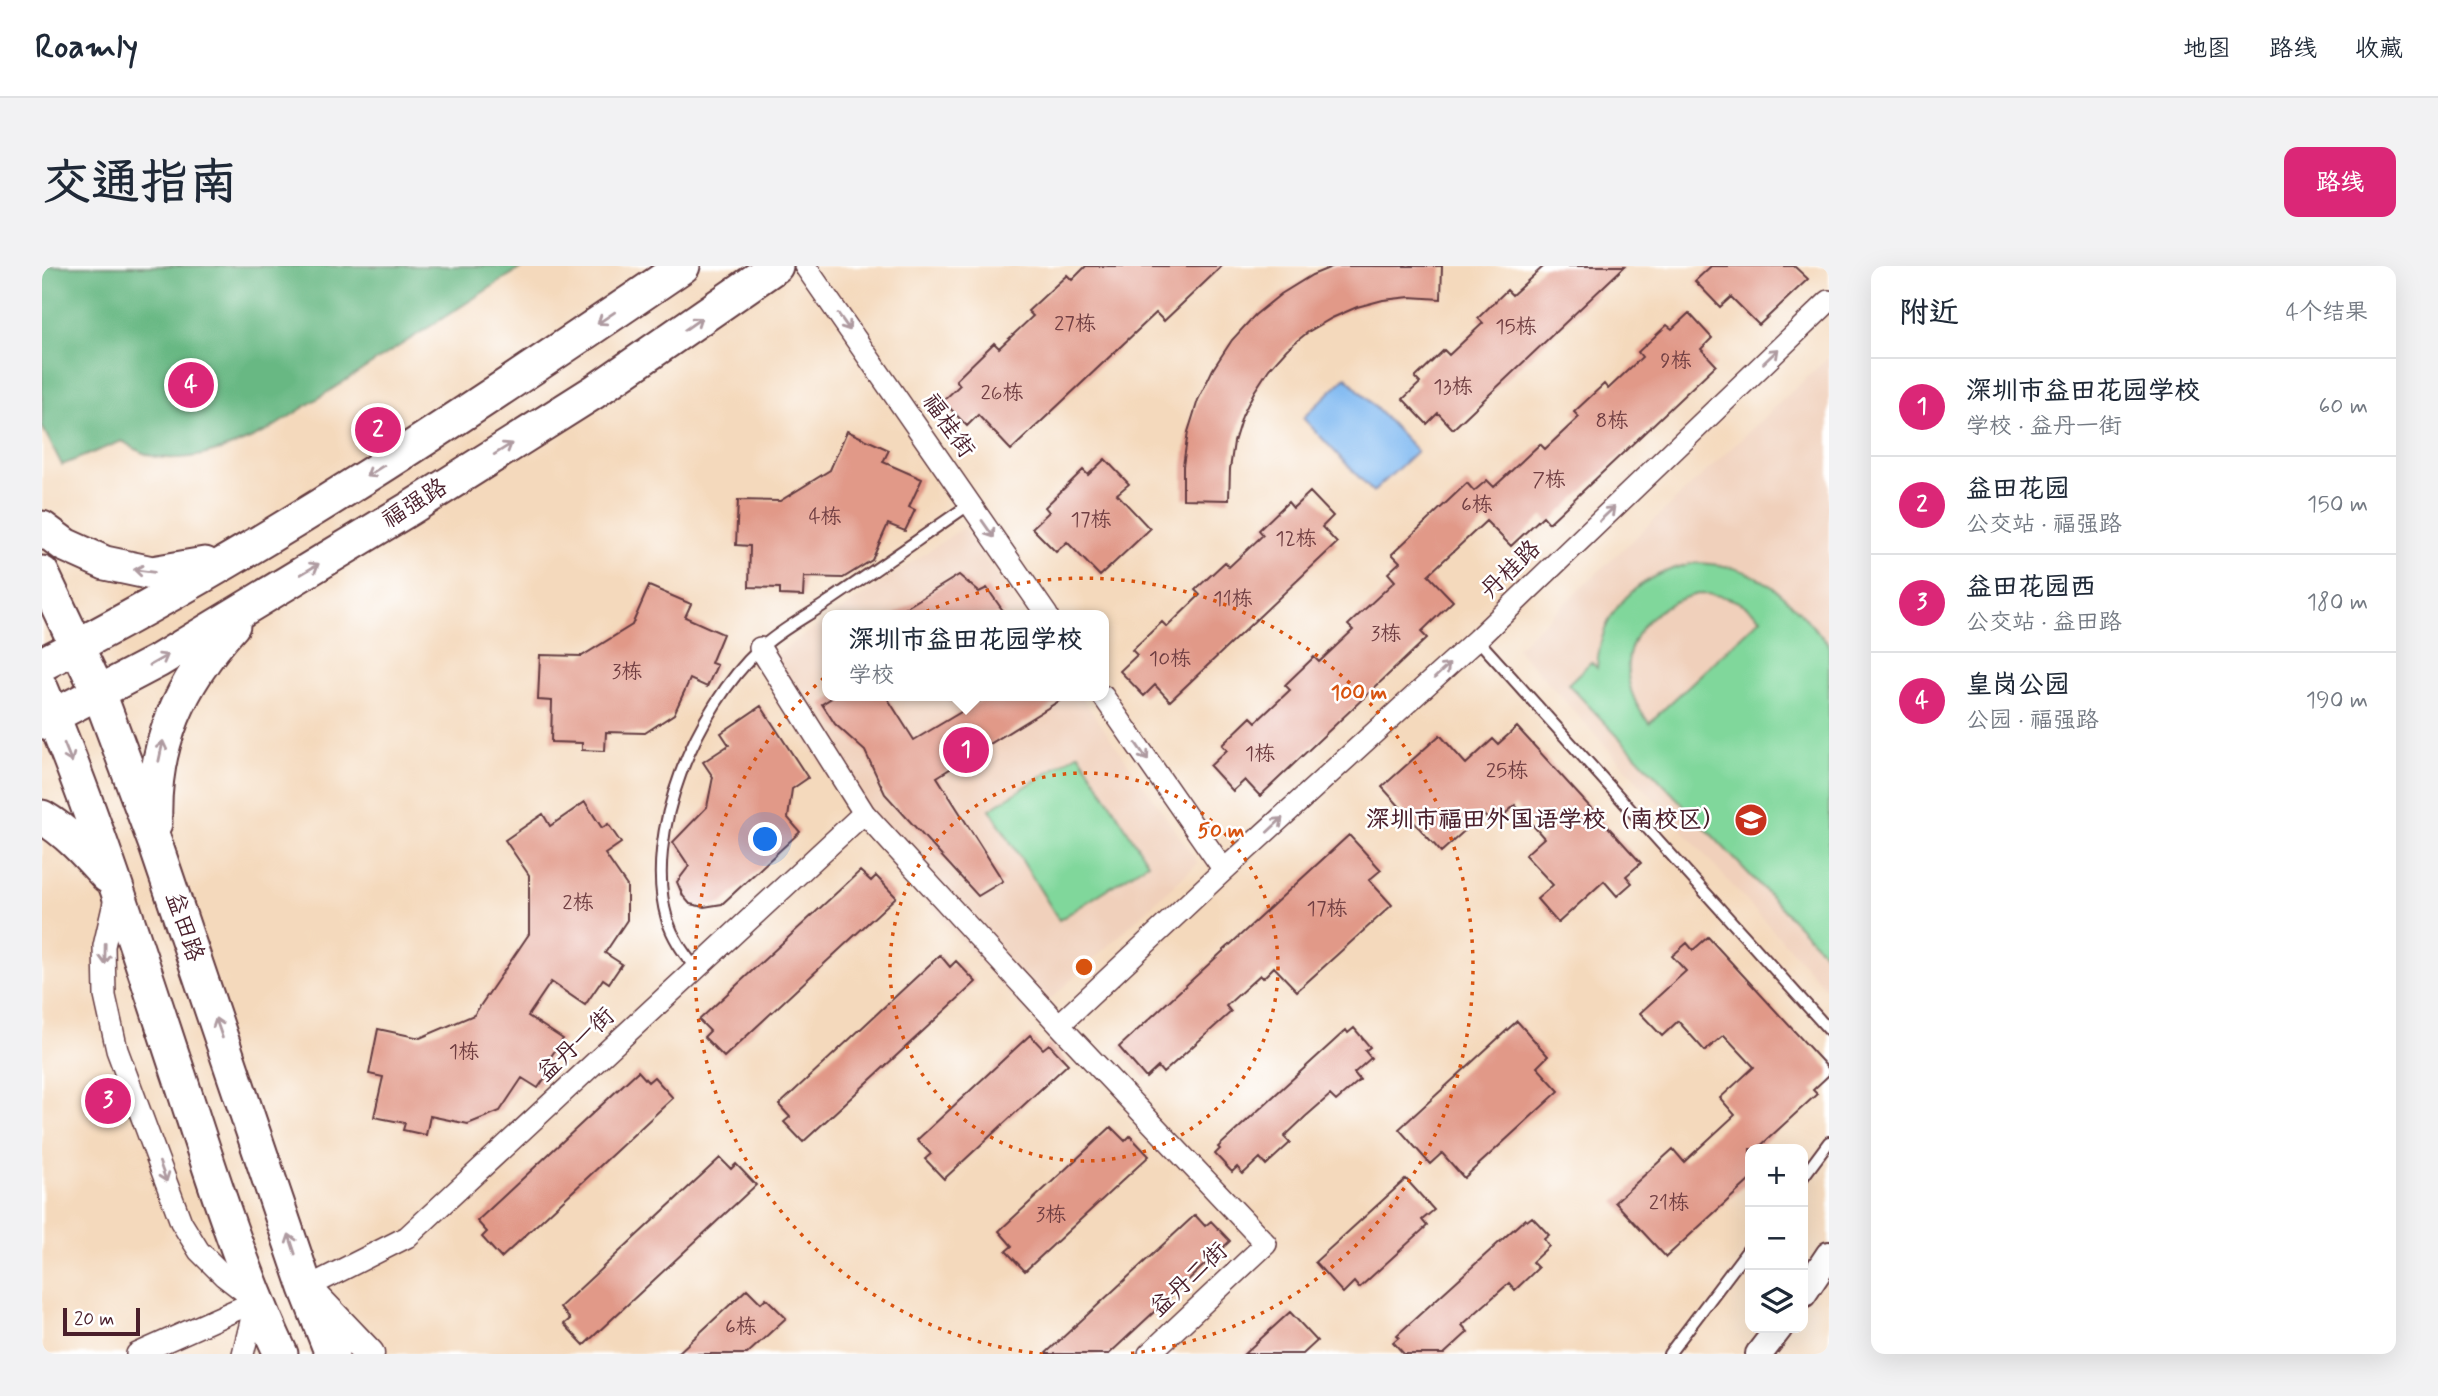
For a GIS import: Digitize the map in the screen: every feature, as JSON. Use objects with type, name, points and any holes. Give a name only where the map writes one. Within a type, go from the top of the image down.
[{"type":"main road","name":"福强路","points":[[42,664],[235,557],[395,458],[683,266]]},
{"type":"main road","name":"福强路","points":[[46,710],[99,693],[251,605],[594,392],[776,266]]},
{"type":"main road","points":[[42,528],[65,545],[105,563],[152,573],[235,557]]},
{"type":"main road","name":"益田路","points":[[42,573],[99,693],[155,843],[306,1289],[332,1354]]},
{"type":"main road","points":[[155,843],[154,794],[161,746],[173,716],[195,673],[220,639],[251,605]]},
{"type":"main road","name":"益田路","points":[[46,710],[77,775],[117,887],[217,1191],[256,1301],[281,1354]]},
{"type":"main road","points":[[42,817],[55,824],[117,887]]},
{"type":"main road","name":"益田路","points":[[306,1289],[369,1354]]},
{"type":"main road","name":"益田路","points":[[256,1301],[268,1354]]},
{"type":"street","name":"福桂街","points":[[805,266],[1044,610]]},
{"type":"street","name":"丹桂路","points":[[1059,1025],[1224,870],[1478,639],[1829,301]]},
{"type":"street","points":[[760,648],[864,813],[1059,1025]]},
{"type":"street","points":[[1106,701],[1224,870]]},
{"type":"street","name":"益丹一街","points":[[306,1289],[407,1237],[864,813]]},
{"type":"street","points":[[117,887],[104,946],[105,996],[117,1049],[181,1222],[199,1251],[224,1276],[256,1301]]},
{"type":"street","name":"益丹二街","points":[[1059,1025],[1266,1244],[1149,1354]]},
{"type":"street","points":[[1808,1286],[1829,1255]]},
{"type":"street","points":[[137,1354],[256,1301]]},
{"type":"street","points":[[243,1354],[256,1301]]},
{"type":"street","points":[[1759,1354],[1775,1333]]},
{"type":"lane","points":[[696,969],[678,945],[667,918],[659,876],[665,825],[678,776],[721,692],[760,648],[970,505]]},
{"type":"lane","points":[[1478,639],[1829,1030]]},
{"type":"lane","points":[[1808,1170],[1829,1142]]},
{"type":"lane","points":[[1669,1354],[1745,1254]]},
{"type":"shaded area","name":"深圳市福田外国语学校（南校区）","points":[[1829,357],[1829,992],[1517,648]]},
{"type":"shaded area","points":[[964,527],[1022,610],[841,610]]},
{"type":"shaded area","points":[[822,623],[822,701],[1085,701],[1198,863],[1030,1018],[865,833],[758,667]]},
{"type":"green space","points":[[42,266],[524,266],[267,431],[222,450],[188,457],[156,457],[122,441],[62,465],[42,426]]},
{"type":"green space","points":[[1695,563],[1719,565],[1756,577],[1786,598],[1829,644],[1829,958],[1568,684],[1591,662],[1597,668],[1606,628],[1626,597],[1640,585],[1675,568]],"holes":[[[1707,594],[1739,602],[1761,618],[1649,723],[1636,703],[1629,682],[1628,662],[1633,643],[1642,627],[1657,612],[1675,601]]]},
{"type":"green space","points":[[1079,753],[1148,863],[1059,920],[990,809]]},
{"type":"water","points":[[1346,377],[1417,451],[1373,492],[1303,418]]},
{"type":"building","points":[[1086,266],[1222,266],[1164,321],[1156,313],[1011,450],[978,415],[967,426],[943,401],[960,385],[956,380],[994,343],[999,348],[1033,316],[1028,311],[1067,275],[1072,280]]},
{"type":"building","points":[[1334,266],[1442,266],[1441,299],[1410,297],[1383,300],[1357,307],[1308,332],[1287,349],[1269,369],[1242,416],[1234,442],[1229,500],[1183,499],[1183,466],[1188,432],[1198,400],[1213,369],[1232,340],[1255,315],[1281,294],[1312,275]]},
{"type":"building","points":[[1544,266],[1625,266],[1453,429],[1438,413],[1427,424],[1403,399],[1420,383],[1415,378],[1444,350],[1449,355],[1483,323],[1478,318],[1507,290],[1512,295]]},
{"type":"building","points":[[1711,266],[1794,266],[1808,279],[1759,325],[1731,297],[1720,307],[1695,281]]},
{"type":"building","points":[[1689,313],[1712,338],[1701,349],[1716,365],[1549,523],[1543,516],[1511,546],[1486,521],[1428,575],[1453,601],[1421,632],[1427,638],[1260,796],[1245,780],[1233,791],[1210,766],[1227,750],[1222,745],[1251,717],[1256,722],[1290,690],[1285,685],[1314,657],[1319,662],[1353,630],[1348,625],[1395,581],[1388,573],[1400,562],[1392,554],[1467,483],[1474,491],[1487,480],[1494,487],[1540,444],[1545,449],[1579,417],[1574,412],[1604,384],[1608,389],[1642,357],[1638,352],[1667,325],[1672,329]]},
{"type":"building","points":[[847,431],[889,450],[883,462],[922,479],[909,507],[915,510],[905,531],[888,524],[872,560],[843,578],[804,577],[803,596],[780,595],[780,588],[749,587],[750,546],[736,545],[738,500],[780,501],[830,470]]},
{"type":"building","points":[[1105,459],[1129,484],[1117,494],[1150,529],[1100,576],[1067,542],[1056,552],[1032,528],[1049,512],[1045,507],[1083,470],[1088,475]]},
{"type":"building","points":[[1310,492],[1333,516],[1322,527],[1337,543],[1170,701],[1155,685],[1144,696],[1120,671],[1137,655],[1132,650],[1162,622],[1167,627],[1200,595],[1195,590],[1225,562],[1229,567],[1263,535],[1259,530],[1288,502],[1293,508]]},
{"type":"building","points":[[959,575],[979,592],[987,588],[1002,610],[902,610]]},
{"type":"building","points":[[649,586],[691,604],[685,617],[723,634],[711,663],[717,665],[707,687],[690,679],[674,714],[645,733],[606,732],[605,751],[582,750],[582,743],[551,742],[552,701],[538,700],[540,655],[582,656],[632,625]]},
{"type":"building","points":[[827,701],[889,701],[914,740],[980,701],[1059,701],[937,777],[1003,881],[978,896],[885,794],[865,751],[835,724],[822,704]]},
{"type":"building","points":[[761,706],[808,778],[792,789],[788,818],[800,832],[722,904],[704,907],[690,904],[677,882],[689,866],[673,842],[707,807],[713,777],[703,762],[729,745],[721,733]]},
{"type":"building","points":[[1517,727],[1641,863],[1626,876],[1632,883],[1617,896],[1604,881],[1558,923],[1537,899],[1553,885],[1525,855],[1544,838],[1515,805],[1493,825],[1483,814],[1441,852],[1382,787],[1440,735],[1466,764],[1493,739],[1498,744]]},
{"type":"building","points":[[585,802],[602,828],[608,824],[621,843],[605,854],[627,886],[627,920],[605,953],[622,964],[609,983],[603,979],[585,1005],[551,982],[528,1016],[563,1039],[545,1065],[551,1069],[538,1088],[522,1078],[500,1111],[468,1124],[430,1116],[426,1135],[403,1130],[405,1123],[374,1117],[383,1077],[369,1074],[378,1029],[420,1038],[474,1015],[529,934],[529,875],[505,840],[543,814],[550,826]]},
{"type":"building","points":[[1349,835],[1381,870],[1369,880],[1392,905],[1297,991],[1274,967],[1263,978],[1260,975],[1226,1006],[1231,1012],[1163,1073],[1158,1067],[1146,1078],[1119,1047]]},
{"type":"building","points":[[860,871],[871,881],[876,876],[896,897],[724,1057],[704,1037],[710,1031],[699,1020]]},
{"type":"building","points":[[1708,937],[1829,1069],[1829,1075],[1813,1090],[1817,1094],[1762,1144],[1745,1144],[1745,1185],[1666,1257],[1615,1202],[1673,1149],[1684,1162],[1735,1115],[1720,1098],[1754,1067],[1724,1035],[1705,1051],[1678,1021],[1662,1036],[1640,1013],[1686,971],[1672,956],[1687,943],[1693,950]]},
{"type":"building","points":[[940,955],[950,967],[956,961],[976,982],[803,1142],[784,1122],[790,1117],[779,1105]]},
{"type":"building","points":[[1517,1021],[1548,1056],[1537,1067],[1559,1091],[1464,1178],[1442,1153],[1430,1164],[1399,1129]]},
{"type":"building","points":[[1354,1028],[1370,1047],[1365,1051],[1371,1058],[1354,1073],[1360,1080],[1336,1101],[1330,1095],[1305,1117],[1284,1137],[1290,1143],[1266,1165],[1260,1158],[1243,1174],[1237,1167],[1232,1172],[1215,1154],[1220,1149],[1218,1147],[1346,1030],[1348,1033]]},
{"type":"building","points":[[1030,1035],[1043,1049],[1049,1044],[1068,1064],[944,1179],[925,1159],[931,1154],[917,1140]]},
{"type":"building","points":[[638,1071],[648,1082],[654,1077],[673,1098],[501,1258],[482,1237],[487,1232],[477,1221]]},
{"type":"building","points":[[1111,1127],[1125,1141],[1130,1136],[1149,1156],[1025,1271],[1006,1251],[1012,1246],[999,1231]]},
{"type":"building","points":[[720,1158],[731,1169],[736,1164],[756,1185],[584,1345],[564,1324],[570,1319],[560,1307]]},
{"type":"building","points":[[1406,1179],[1434,1210],[1422,1220],[1427,1226],[1359,1288],[1354,1282],[1343,1293],[1315,1262]]},
{"type":"building","points":[[1195,1215],[1205,1226],[1211,1221],[1230,1241],[1109,1354],[1045,1354]]},
{"type":"building","points":[[1532,1217],[1549,1235],[1544,1239],[1549,1246],[1532,1262],[1538,1268],[1515,1290],[1509,1283],[1462,1325],[1468,1332],[1444,1354],[1404,1354],[1393,1342],[1399,1337],[1397,1335],[1525,1219],[1527,1221]]},
{"type":"building","points":[[747,1289],[761,1303],[766,1298],[786,1318],[747,1354],[677,1354]]},
{"type":"building","points":[[1290,1312],[1317,1341],[1303,1354],[1244,1354]]},
{"type":"place","name":"皇岗公园","points":[[191,385]]},
{"type":"place","name":"益田花园","points":[[378,430]]},
{"type":"place","name":"深圳市益田花园学校","points":[[966,750]]},
{"type":"place","name":"深圳市福田外国语学校（南校区）","points":[[1751,820]]},
{"type":"place","name":"益田花园西","points":[[108,1101]]}]
